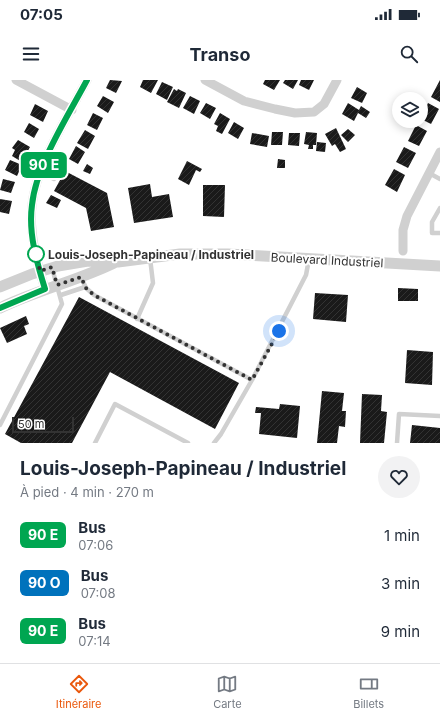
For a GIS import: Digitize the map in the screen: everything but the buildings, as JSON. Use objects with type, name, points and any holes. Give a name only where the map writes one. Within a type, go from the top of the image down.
[{"type":"street","points":[[16,80],[72,110]]},
{"type":"street","points":[[45,289],[40,271],[31,220],[32,200],[40,172],[87,80]]},
{"type":"street","points":[[210,81],[244,101],[295,113],[314,112],[324,104],[337,80]]},
{"type":"street","points":[[403,251],[405,221],[440,152]]},
{"type":"street","name":"Boulevard Industriel","points":[[0,287],[52,267],[88,261],[118,262],[150,257],[196,253],[440,266]]},
{"type":"street","name":"Boulevard Industriel","points":[[0,308],[45,289],[59,290],[83,282],[118,262]]},
{"type":"lane","points":[[40,172],[54,180]]},
{"type":"lane","points":[[429,173],[440,179]]},
{"type":"lane","points":[[440,208],[432,222],[432,233],[440,233]]},
{"type":"lane","points":[[137,319],[153,283],[150,257]]},
{"type":"lane","points":[[214,443],[222,434],[252,380],[306,275],[309,259]]},
{"type":"lane","points":[[0,425],[61,308],[62,301],[52,267]]},
{"type":"lane","points":[[83,282],[94,295],[252,380]]},
{"type":"lane","points":[[95,443],[116,404],[188,443]]},
{"type":"lane","points":[[397,443],[399,414],[440,416]]},
{"type":"bus line","points":[[0,308],[45,289],[33,237],[31,220],[32,200],[39,175],[87,80]]},
{"type":"place","name":"Louis-Joseph-Papineau / Industriel","points":[[36,254]]},
{"type":"route","points":[[36,254],[40,271],[52,267],[57,285],[81,277],[88,291],[94,295],[252,380],[279,331]]}]
